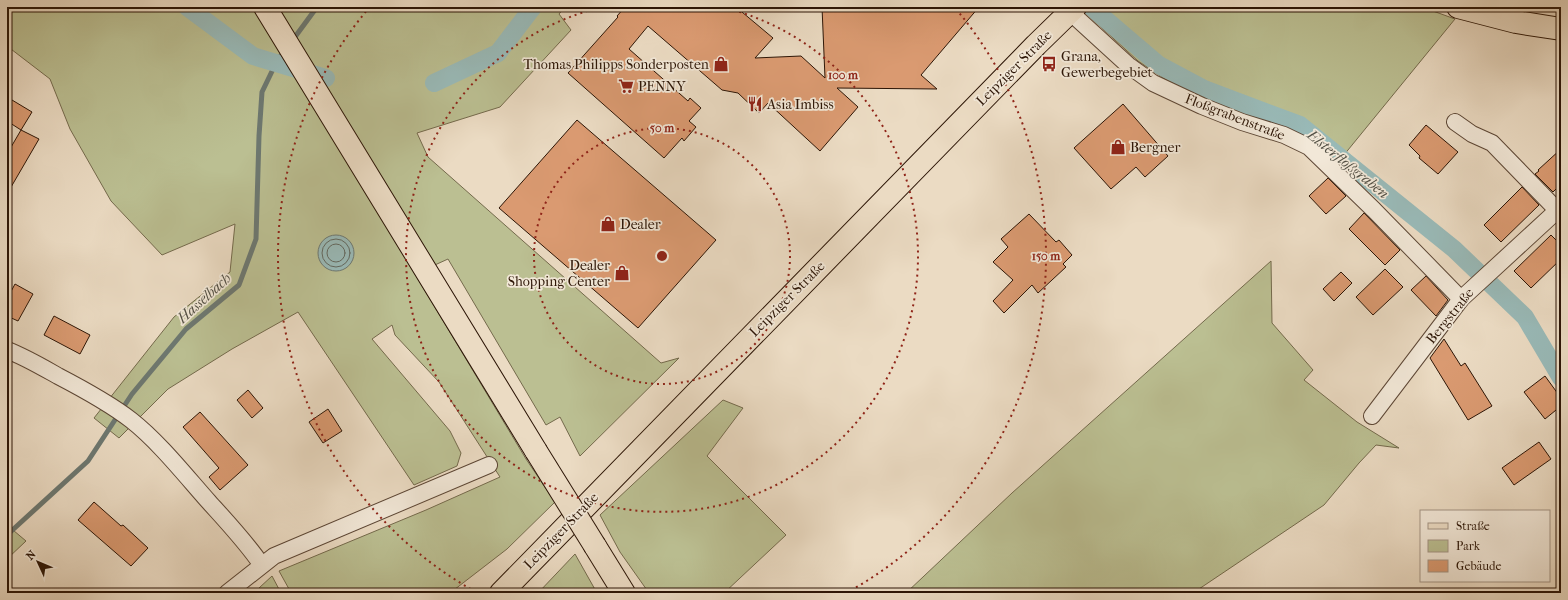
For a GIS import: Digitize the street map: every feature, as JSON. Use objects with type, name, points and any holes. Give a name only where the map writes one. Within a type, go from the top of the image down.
[{"type":"main road","points":[[265,7],[624,593]]},
{"type":"main road","points":[[1458,7],[1516,22],[1561,29]]},
{"type":"main road","name":"Leipziger Straße","points":[[501,593],[1036,45],[1073,10]]},
{"type":"street","name":"Floßgrabenstraße","points":[[1073,10],[1128,65],[1153,83],[1202,106],[1242,122],[1284,135],[1309,147],[1462,299]]},
{"type":"street","name":"Bergstraße","points":[[1372,416],[1462,299],[1490,271],[1559,208],[1492,144],[1472,134],[1455,122]]},
{"type":"street","points":[[7,350],[19,355],[111,406],[132,421],[160,448],[251,550],[261,564]]},
{"type":"street","points":[[234,591],[261,564],[284,550],[489,465]]},
{"type":"green space","points":[[7,7],[565,7],[559,14],[571,30],[500,107],[417,133],[428,157],[661,363],[679,358],[580,456],[560,417],[546,425],[448,259],[415,274],[526,459],[555,502],[507,549],[450,593],[290,593],[279,571],[426,510],[500,477],[439,382],[395,335],[392,325],[372,339],[450,431],[461,453],[457,466],[414,485],[298,312],[232,349],[168,389],[119,438],[94,418],[174,317],[230,272],[235,224],[162,255],[111,201],[70,129],[50,79],[7,46]]},
{"type":"green space","points":[[1101,7],[1422,7],[1455,19],[1339,161],[1303,133],[1168,81],[1138,61],[1090,17]]},
{"type":"green space","points":[[1271,261],[1272,323],[1313,370],[1304,380],[1357,422],[1399,448],[1376,445],[1324,505],[1193,593],[906,593],[1012,493]]},
{"type":"green space","points":[[723,400],[743,408],[707,456],[786,535],[724,593],[649,593],[620,552],[600,515]]},
{"type":"green space","points":[[7,525],[26,541],[7,559]]},
{"type":"green space","points":[[575,554],[597,593],[538,593]]},
{"type":"green space","points":[[272,576],[281,593],[260,593],[259,588]]},
{"type":"water","points":[[340,235],[349,240],[353,246],[353,260],[349,266],[340,271],[332,271],[323,266],[319,260],[318,249],[323,240],[329,236]]},
{"type":"building","points":[[625,7],[736,7],[773,38],[755,58],[801,56],[825,78],[822,7],[979,7],[921,75],[937,89],[837,88],[858,107],[820,151],[768,103],[759,113],[738,93],[722,90],[648,26],[629,49],[688,101],[690,98],[701,108],[689,121],[696,127],[684,141],[682,138],[664,158],[568,73],[618,17],[617,16]]},
{"type":"building","points":[[7,97],[32,112],[21,130],[7,121]]},
{"type":"building","name":"Bergner","points":[[1123,104],[1168,156],[1145,177],[1136,167],[1111,189],[1074,148]]},
{"type":"building","name":"Dealer","points":[[577,120],[716,240],[638,328],[499,208]]},
{"type":"building","points":[[1426,125],[1458,152],[1438,174],[1419,158],[1420,156],[1409,145]]},
{"type":"building","points":[[21,130],[39,139],[7,194],[7,154]]},
{"type":"building","points":[[1561,149],[1561,184],[1553,192],[1535,174]]},
{"type":"building","points":[[1328,178],[1346,196],[1326,214],[1309,196]]},
{"type":"building","points":[[1522,187],[1539,205],[1501,242],[1484,225]]},
{"type":"building","points":[[1364,213],[1400,250],[1385,265],[1349,229]]},
{"type":"building","points":[[1029,214],[1056,242],[1059,240],[1072,255],[1063,264],[1066,267],[1038,293],[1032,285],[1004,313],[993,301],[1013,280],[993,262],[1008,247],[1001,239]]},
{"type":"building","points":[[1551,235],[1561,245],[1561,259],[1531,288],[1514,271]]},
{"type":"building","points":[[1385,269],[1403,287],[1373,315],[1356,297]]},
{"type":"building","points":[[1341,272],[1352,283],[1334,301],[1323,289]]},
{"type":"building","points":[[1426,276],[1448,300],[1436,316],[1411,290]]},
{"type":"building","points":[[15,284],[33,294],[18,321],[7,316],[7,299]]},
{"type":"building","points":[[54,316],[90,335],[80,354],[44,335]]},
{"type":"building","points":[[1444,339],[1461,366],[1465,363],[1492,406],[1468,420],[1430,358]]},
{"type":"building","points":[[1545,376],[1561,398],[1561,406],[1545,419],[1524,392]]},
{"type":"building","points":[[248,390],[263,408],[252,418],[237,400]]},
{"type":"building","points":[[328,409],[342,431],[323,443],[309,422]]},
{"type":"building","points":[[200,412],[248,465],[220,490],[209,477],[219,468],[183,427]]},
{"type":"building","points":[[1539,442],[1551,459],[1514,485],[1502,468]]},
{"type":"building","points":[[94,502],[121,526],[123,525],[148,548],[131,566],[78,520]]},
{"type":"waterway","name":"Elsterfloßgraben","points":[[187,7],[253,56],[326,78]]},
{"type":"waterway","name":"Hasselbach","points":[[292,41],[317,7]]},
{"type":"waterway","name":"Elsterfloßgraben","points":[[434,83],[498,53],[533,7]]},
{"type":"waterway","name":"Elsterfloßgraben","points":[[1091,7],[1159,65],[1204,89],[1300,125],[1454,249],[1525,317],[1561,378]]},
{"type":"waterway","name":"Hasselbach","points":[[7,535],[88,461],[132,394],[186,329],[239,285],[256,239],[259,136],[262,92],[276,63],[284,51]]},
{"type":"place","name":"Thomas Philipps Sonderposten","points":[[721,64]]},
{"type":"place","name":"Grana, Gewerbegebiet","points":[[1049,64]]},
{"type":"place","name":"PENNY","points":[[626,86]]},
{"type":"place","name":"Asia Imbiss","points":[[755,104]]},
{"type":"place","name":"Bergner","points":[[1118,147]]},
{"type":"place","name":"Dealer","points":[[608,224]]},
{"type":"place","name":"Dealer Shopping Center","points":[[622,273]]}]
